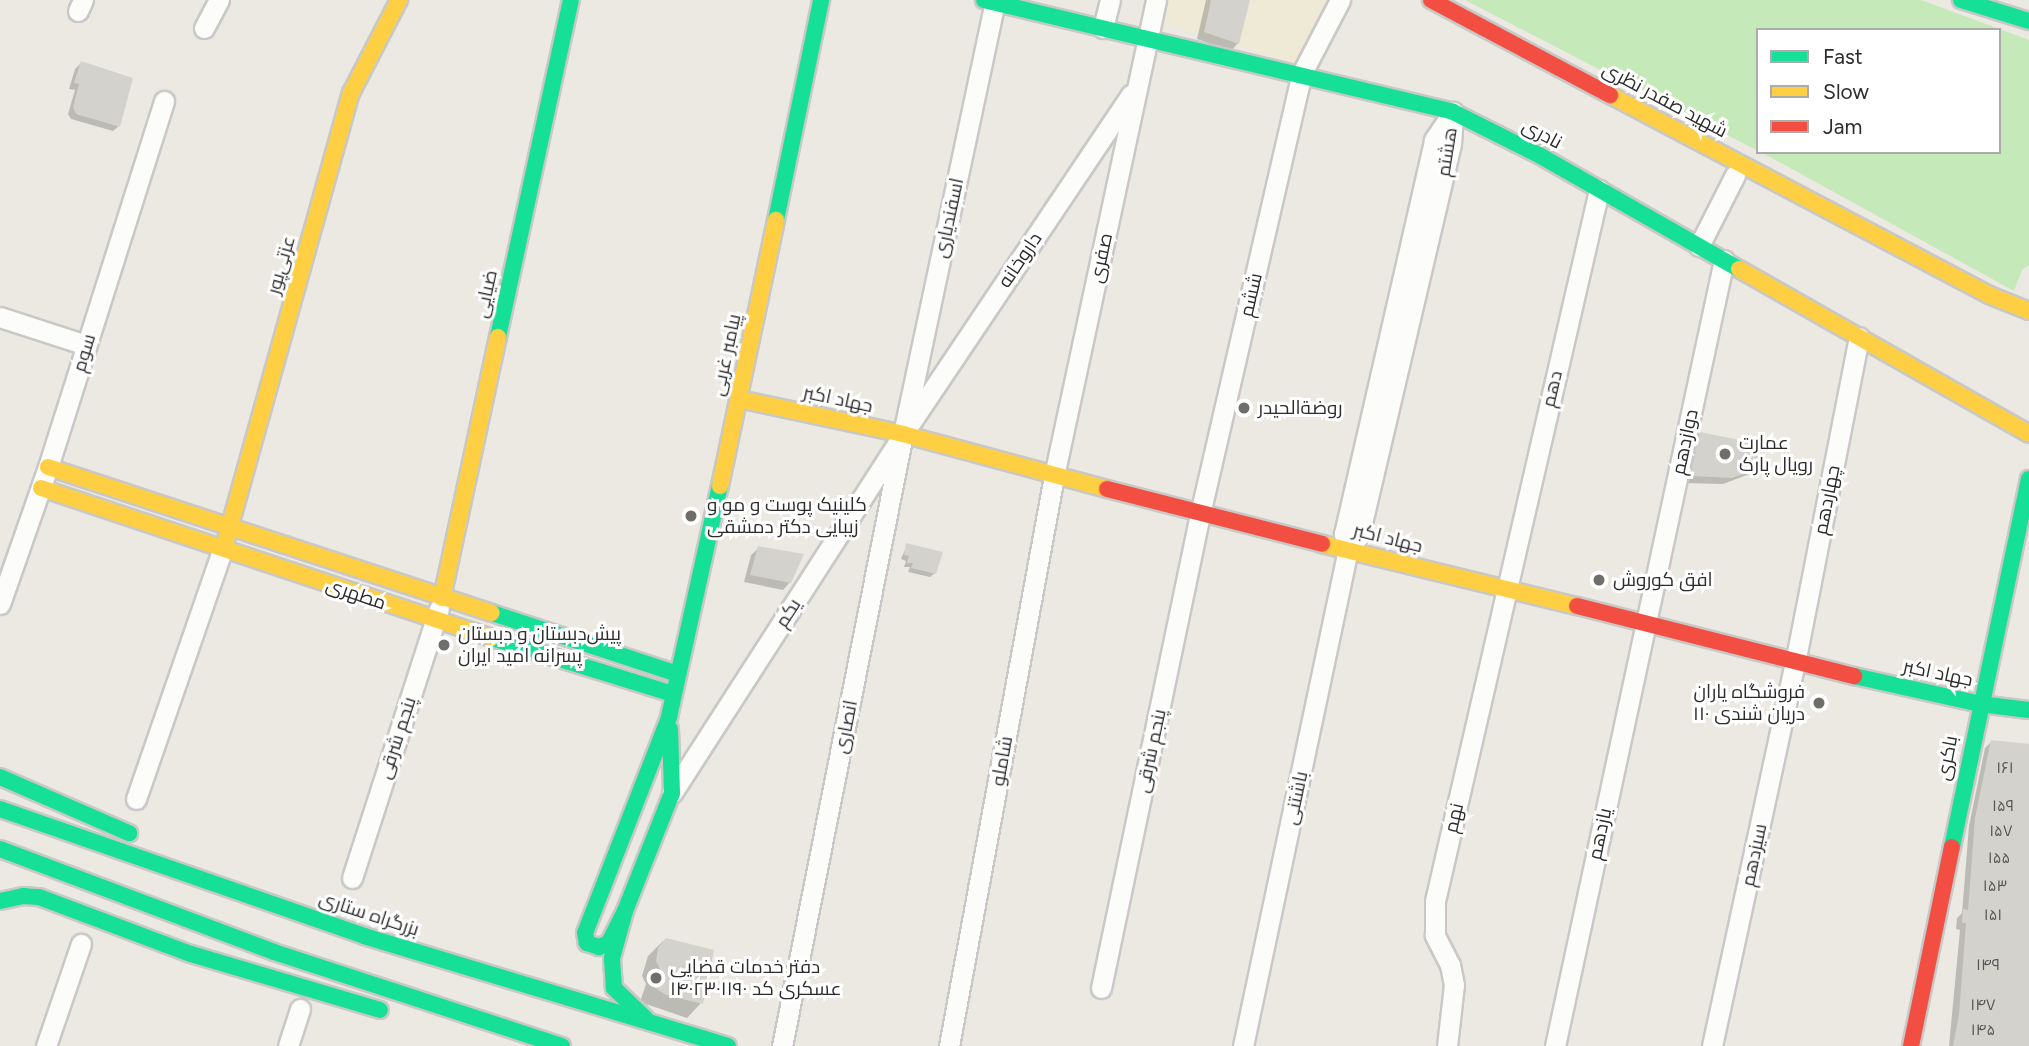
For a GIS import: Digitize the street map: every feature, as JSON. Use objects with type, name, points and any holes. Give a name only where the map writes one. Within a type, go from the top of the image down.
[{"type":"main road","name":"عزتی‌پور","points":[[223,548],[232,525],[351,93],[399,0]]},
{"type":"main road","name":"ضیایی","points":[[442,598],[571,0]]},
{"type":"main road","name":"پیامبر غربی","points":[[669,717],[672,793],[625,911],[609,943],[599,947],[587,943],[585,933],[669,717],[739,399],[821,0]]},
{"type":"main road","name":"شهید صفدر نظری","points":[[1431,0],[1989,295],[2029,311]]},
{"type":"main road","points":[[1961,0],[2029,21]]},
{"type":"main road","name":"نادری","points":[[990,1],[1453,112],[1599,190],[2029,434]]},
{"type":"main road","name":"جهاد اکبر","points":[[739,399],[903,434],[1200,514],[1645,623],[1795,663],[1980,704],[2029,710]]},
{"type":"main road","name":"مطهری","points":[[48,467],[232,525],[442,598],[678,674]]},
{"type":"main road","name":"باکری","points":[[1911,1046],[1980,704],[2029,480]]},
{"type":"main road","name":"مطهری","points":[[41,488],[435,621],[673,694]]},
{"type":"main road","points":[[0,777],[153,844],[260,898]]},
{"type":"main road","name":"بزرگراه ستاری","points":[[0,809],[496,978],[728,1046]]},
{"type":"main road","points":[[0,849],[177,917],[527,1040],[562,1046]]},
{"type":"main road","points":[[0,901],[23,896],[39,897],[191,954],[402,1016]]},
{"type":"main road","name":"پیامبر غربی","points":[[625,911],[612,958],[611,976],[614,988],[650,1023]]},
{"type":"main road","points":[[425,1016],[444,1009]]},
{"type":"street","points":[[204,28],[219,0]]},
{"type":"street","points":[[1103,28],[1110,0]]},
{"type":"street","name":"صفری","points":[[1055,476],[1156,0]]},
{"type":"street","name":"ششم","points":[[1200,514],[1301,75],[1340,0]]},
{"type":"street","name":"اسفندیاری","points":[[903,434],[990,1]]},
{"type":"street","name":"داروخانه","points":[[903,434],[1137,85]]},
{"type":"street","name":"سوم","points":[[0,604],[48,467],[164,101]]},
{"type":"street","name":"هشتم","points":[[1348,549],[1359,536],[1451,144],[1453,112]]},
{"type":"street","points":[[1699,246],[1735,175]]},
{"type":"street","name":"دهم","points":[[1505,589],[1599,190]]},
{"type":"street","name":"دوازدهم","points":[[1645,623],[1724,260]]},
{"type":"street","points":[[0,317],[86,345]]},
{"type":"street","name":"چهاردهم","points":[[1795,663],[1859,337]]},
{"type":"street","name":"یکم","points":[[672,793],[903,434]]},
{"type":"street","name":"انصاری","points":[[782,1046],[903,434]]},
{"type":"street","name":"شاملو","points":[[949,1046],[1055,476]]},
{"type":"street","name":"پنجم شرقی","points":[[1101,988],[1200,514]]},
{"type":"street","points":[[136,799],[223,548]]},
{"type":"street","name":"باشتنی","points":[[1243,1046],[1348,549]]},
{"type":"street","name":"نهم","points":[[1447,1046],[1454,985],[1450,965],[1435,935],[1435,901],[1505,589]]},
{"type":"street","name":"پنجم شرقی","points":[[352,878],[442,598]]},
{"type":"street","name":"یازدهم","points":[[1555,1046],[1645,623]]},
{"type":"street","name":"سیزدهم","points":[[1713,1046],[1795,663]]},
{"type":"street","points":[[46,1046],[81,944]]},
{"type":"street","points":[[288,1046],[300,1009]]},
{"type":"shaded area","points":[[1167,0],[1326,0],[1299,66],[1162,22]]},
{"type":"green space","points":[[1465,0],[1921,0],[1997,28],[1756,28],[1756,150]]},
{"type":"green space","points":[[2001,30],[2029,40],[2029,265],[2022,270],[2014,291],[1765,154],[2001,154]]},
{"type":"building","points":[[1211,0],[1250,0],[1239,44],[1204,32]]},
{"type":"building","points":[[81,61],[133,78],[120,127],[76,114],[73,107],[79,84],[74,83]]},
{"type":"building","name":"عمارت رویال پارک","points":[[1700,432],[1739,440],[1764,438],[1756,469],[1732,478],[1690,476]]},
{"type":"building","points":[[906,543],[943,552],[936,574],[911,568],[913,563],[907,563],[909,556],[904,555]]},
{"type":"building","points":[[758,546],[804,554],[791,583],[750,575]]},
{"type":"building","points":[[1991,740],[2029,744],[2029,1046],[1953,1046],[1959,1014],[1966,923],[1962,923],[1963,909],[1968,910],[1975,818]]},
{"type":"building","points":[[666,938],[714,950],[703,1004],[666,995],[654,987],[660,969],[656,961],[658,948]]},
{"type":"traffic: fast","points":[[498,337],[571,0]]},
{"type":"traffic: fast","points":[[776,220],[821,0]]},
{"type":"traffic: fast","points":[[984,0],[1453,112],[1539,155],[1739,269]]},
{"type":"traffic: fast","points":[[1961,0],[2029,21]]},
{"type":"traffic: fast","points":[[1952,847],[2029,479]]},
{"type":"traffic: fast","points":[[625,911],[609,943],[599,947],[587,943],[585,933],[669,717],[720,486]]},
{"type":"traffic: fast","points":[[492,613],[678,674]]},
{"type":"traffic: fast","points":[[492,638],[673,694]]},
{"type":"traffic: fast","points":[[1854,676],[1980,704],[2029,710]]},
{"type":"traffic: fast","points":[[646,1019],[614,988],[612,958],[625,911],[672,793],[670,729]]},
{"type":"traffic: fast","points":[[0,777],[129,833]]},
{"type":"traffic: fast","points":[[0,809],[364,936],[728,1046]]},
{"type":"traffic: fast","points":[[0,849],[274,952],[562,1046]]},
{"type":"traffic: fast","points":[[0,901],[23,896],[39,897],[191,954],[380,1010]]},
{"type":"traffic: slow","points":[[226,540],[351,93],[399,0]]},
{"type":"traffic: slow","points":[[1610,95],[1989,295],[2029,311]]},
{"type":"traffic: slow","points":[[720,486],[776,220]]},
{"type":"traffic: slow","points":[[1739,269],[2029,434]]},
{"type":"traffic: slow","points":[[442,598],[498,337]]},
{"type":"traffic: slow","points":[[739,399],[903,434],[1107,489]]},
{"type":"traffic: slow","points":[[48,467],[492,613]]},
{"type":"traffic: slow","points":[[41,488],[492,638]]},
{"type":"traffic: slow","points":[[1322,544],[1577,606]]},
{"type":"traffic: jam","points":[[1431,0],[1610,95]]},
{"type":"traffic: jam","points":[[1107,489],[1322,544]]},
{"type":"traffic: jam","points":[[1577,606],[1854,676]]},
{"type":"traffic: jam","points":[[1911,1046],[1952,847]]},
{"type":"place","name":"روضةالحیدر","points":[[1244,408]]},
{"type":"place","name":"عمارت رویال پارک","points":[[1725,454]]},
{"type":"place","name":"کلینیک پوست و مو و زیبایی دکتر دمشقی","points":[[691,516]]},
{"type":"place","name":"افق کوروش","points":[[1599,580]]},
{"type":"place","name":"پیش‌دبستان و دبستان پسرانه امید ایران","points":[[444,645]]},
{"type":"place","name":"فروشگاه یاران دریان شندی ۱۱۰","points":[[1819,703]]},
{"type":"place","name":"دفتر خدمات قضایی عسکری کد ۱۴۰۲۳۰۱۱۹۰","points":[[656,978]]}]
